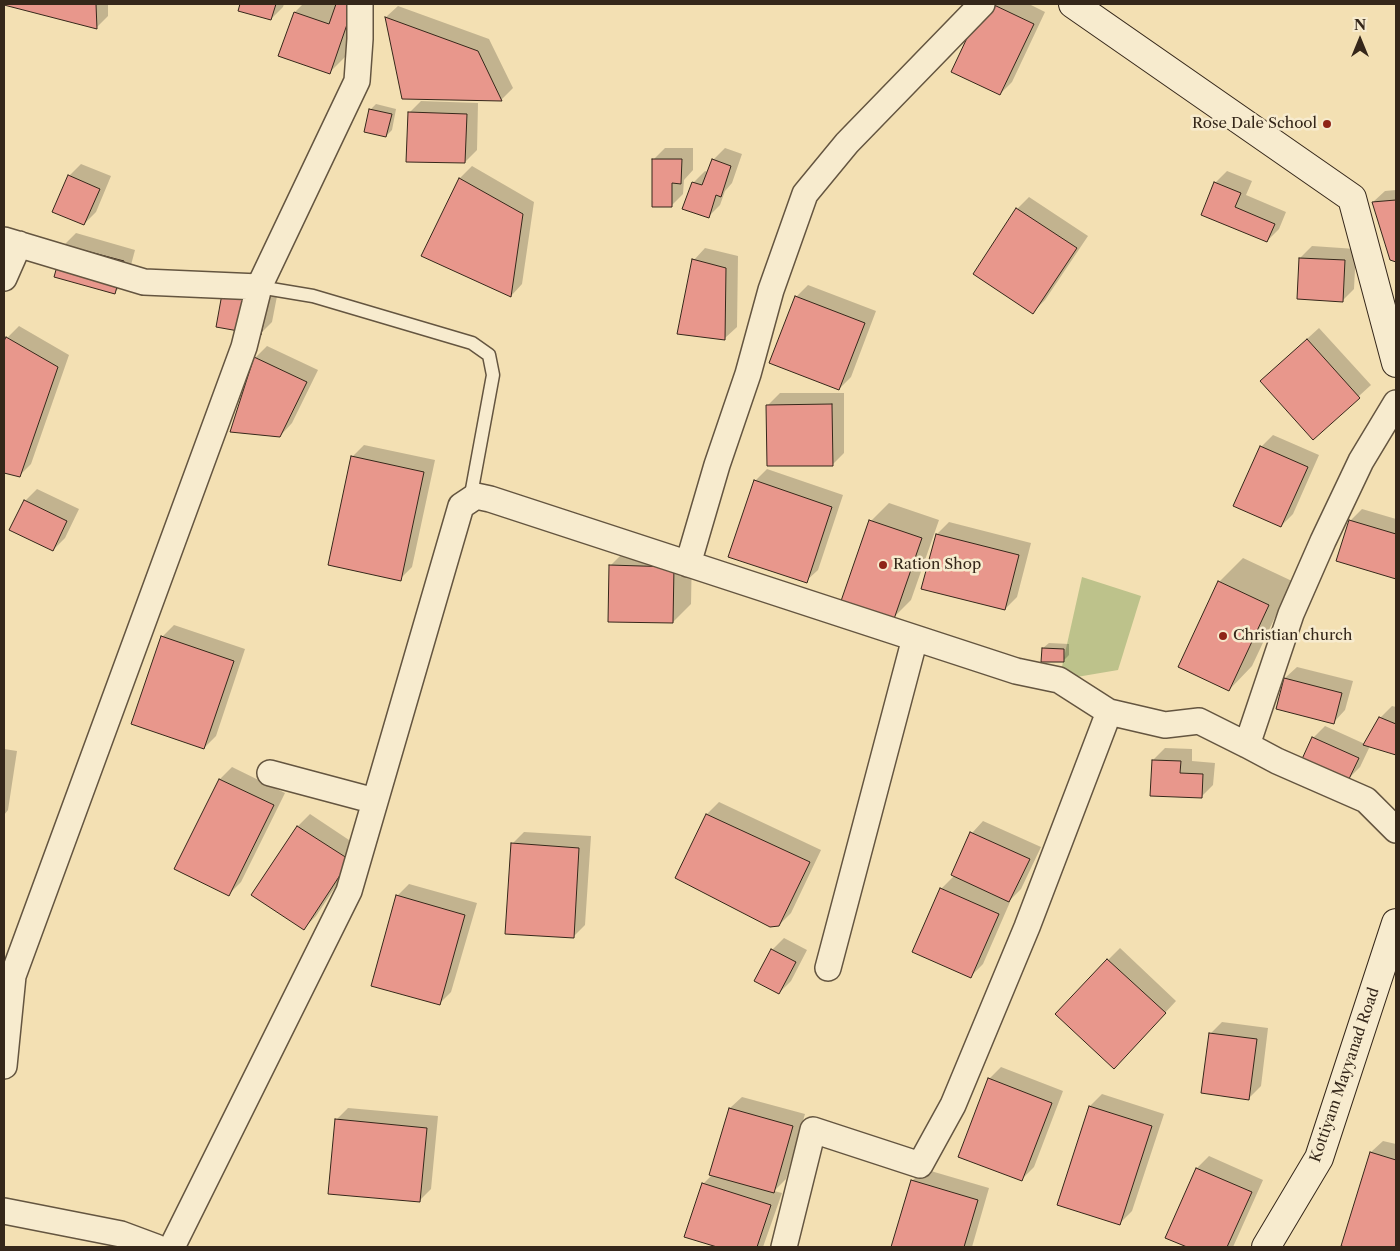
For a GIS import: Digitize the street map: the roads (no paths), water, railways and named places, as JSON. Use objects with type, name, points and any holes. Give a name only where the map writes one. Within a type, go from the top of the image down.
[{"type":"main road","points":[[1073,4],[1352,198],[1396,363]]},
{"type":"main road","name":"Kottiyam Mayyanad Road","points":[[1266,1247],[1319,1158],[1396,923]]},
{"type":"street","points":[[4,1066],[8,974],[244,347],[259,286],[356,81],[360,39],[360,4]]},
{"type":"street","points":[[688,564],[717,465],[748,374],[771,290],[805,194],[847,143],[982,4]]},
{"type":"street","points":[[4,278],[12,242],[144,282],[259,286]]},
{"type":"street","points":[[1247,745],[1291,614],[1361,461],[1396,403]]},
{"type":"street","points":[[172,1247],[349,891],[461,506],[476,496],[1016,671],[1059,680],[1109,712],[1165,725],[1199,721],[1277,761],[1366,800],[1396,830]]},
{"type":"street","points":[[828,968],[915,638]]},
{"type":"street","points":[[784,1247],[813,1130],[920,1166],[954,1105],[1027,927],[1109,712]]},
{"type":"street","points":[[270,773],[375,801]]},
{"type":"street","points":[[4,1211],[121,1234],[156,1247]]},
{"type":"lane","points":[[259,286],[313,296],[472,343],[489,355],[493,375],[470,500]]},
{"type":"place","name":"Rose Dale School","points":[[1327,124]]},
{"type":"place","name":"Ration Shop","points":[[883,565]]},
{"type":"place","name":"Christian church","points":[[1223,636]]}]
